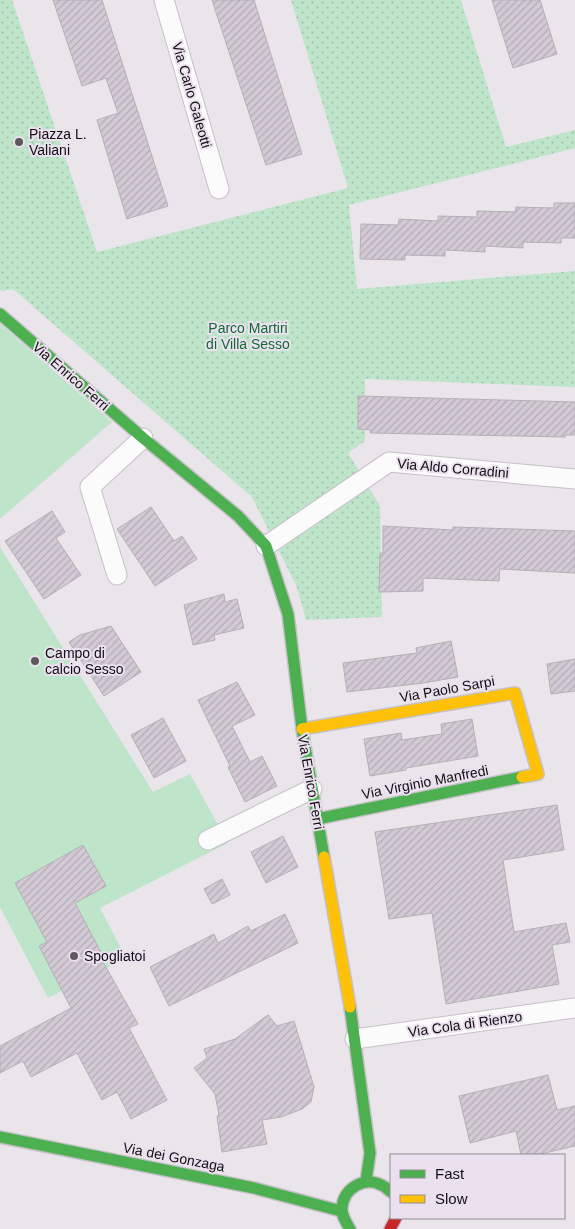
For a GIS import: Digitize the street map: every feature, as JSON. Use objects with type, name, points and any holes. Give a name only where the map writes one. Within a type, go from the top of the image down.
[{"type":"street","name":"Via Carlo Galeotti","points":[[164,0],[219,189]]},
{"type":"street","name":"Via Enrico Ferri","points":[[0,314],[143,438],[238,516],[266,546],[288,614],[302,729],[355,1039],[370,1153],[366,1182]]},
{"type":"street","points":[[117,575],[90,487],[143,438]]},
{"type":"street","name":"Via Aldo Corradini","points":[[266,546],[389,462],[575,479]]},
{"type":"street","name":"Via Paolo Sarpi","points":[[302,729],[515,693],[538,774]]},
{"type":"street","name":"Via Virginio Manfredi","points":[[317,819],[538,774]]},
{"type":"street","points":[[208,840],[312,789]]},
{"type":"street","name":"Via Cola di Rienzo","points":[[355,1039],[575,1008]]},
{"type":"street","name":"Via dei Gonzaga","points":[[0,1137],[254,1188],[341,1211]]},
{"type":"street","points":[[350,1229],[344,1223],[341,1211],[343,1200],[348,1192],[356,1185],[366,1182],[377,1182],[390,1191]]},
{"type":"green space","name":"Parco Martiri di Villa Sesso","points":[[0,0],[12,0],[97,252],[348,188],[291,0],[461,0],[506,147],[575,130],[575,148],[349,205],[357,289],[575,271],[575,387],[365,379],[365,441],[348,453],[380,506],[382,617],[306,620],[296,585],[252,497],[13,289],[0,290]]},
{"type":"green space","points":[[0,324],[112,422],[0,519]]},
{"type":"green space","name":"Campo di calcio Sesso","points":[[0,547],[153,792],[190,774],[228,843],[100,908],[126,958],[48,998],[0,907]]},
{"type":"building","points":[[53,0],[102,0],[168,206],[127,219],[97,120],[118,113],[106,78],[82,86]]},
{"type":"building","points":[[212,0],[254,0],[302,154],[266,165]]},
{"type":"building","points":[[492,0],[540,0],[557,54],[513,68]]},
{"type":"building","points":[[554,203],[575,203],[575,238],[561,238],[561,243],[523,242],[523,248],[485,246],[485,252],[445,250],[445,256],[405,255],[405,260],[360,259],[361,224],[398,225],[399,219],[438,221],[438,216],[477,217],[477,211],[515,212],[516,207],[554,208]]},
{"type":"building","points":[[358,396],[575,402],[575,435],[565,435],[565,437],[370,433],[371,430],[358,429]]},
{"type":"building","points":[[151,507],[174,541],[182,536],[197,559],[155,586],[117,529]]},
{"type":"building","points":[[52,511],[65,532],[56,538],[81,575],[44,599],[5,541]]},
{"type":"building","points":[[383,526],[453,530],[453,527],[575,531],[575,573],[500,569],[499,581],[423,578],[423,591],[379,592],[380,553],[383,553]]},
{"type":"building","points":[[224,594],[225,602],[237,599],[244,628],[214,635],[215,640],[193,645],[184,605]]},
{"type":"building","points":[[111,626],[141,672],[104,696],[69,642],[80,635]]},
{"type":"building","points":[[451,641],[458,677],[347,692],[343,663],[417,653],[416,648]]},
{"type":"building","points":[[575,659],[575,691],[551,694],[547,664]]},
{"type":"building","points":[[237,682],[255,715],[232,726],[250,762],[262,756],[277,786],[245,802],[198,700]]},
{"type":"building","points":[[163,718],[186,761],[154,778],[131,735]]},
{"type":"building","points":[[472,719],[478,756],[370,776],[364,739],[401,733],[402,740],[442,734],[441,724]]},
{"type":"building","points":[[557,805],[564,850],[503,860],[514,932],[566,923],[570,942],[552,945],[559,984],[446,1004],[432,913],[389,919],[375,832]]},
{"type":"building","points":[[283,836],[298,867],[266,883],[251,852]]},
{"type":"building","points":[[83,845],[106,886],[75,903],[105,960],[103,962],[138,1024],[129,1028],[167,1100],[131,1119],[117,1092],[102,1100],[77,1053],[31,1077],[23,1061],[0,1073],[0,1046],[71,1008],[39,946],[47,942],[15,883]]},
{"type":"building","points":[[222,879],[230,895],[212,904],[204,889]]},
{"type":"building","points":[[285,914],[298,943],[169,1006],[150,967],[214,934],[218,943],[248,926],[251,931]]},
{"type":"building","points":[[268,1015],[277,1026],[294,1021],[314,1087],[311,1102],[302,1109],[281,1117],[262,1120],[267,1144],[222,1152],[215,1094],[194,1068],[207,1058],[204,1049],[235,1039]]},
{"type":"building","points":[[548,1075],[557,1110],[575,1106],[575,1146],[540,1154],[521,1154],[516,1131],[470,1143],[459,1096]]},
{"type":"traffic: fast","points":[[0,314],[143,438],[238,516],[266,546],[288,614],[302,729],[324,857]]},
{"type":"traffic: fast","points":[[317,819],[522,777]]},
{"type":"traffic: fast","points":[[350,1007],[370,1153],[366,1181]]},
{"type":"traffic: fast","points":[[0,1137],[254,1188],[341,1211]]},
{"type":"traffic: fast","points":[[350,1229],[342,1213],[342,1207],[351,1189],[356,1185],[368,1182],[375,1183],[390,1191]]},
{"type":"traffic: slow","points":[[302,729],[515,693],[538,774],[522,777]]},
{"type":"traffic: slow","points":[[324,857],[350,1007]]},
{"type":"traffic: jam","points":[[390,1229],[395,1219]]},
{"type":"place","name":"Piazza L. Valiani","points":[[19,142]]},
{"type":"place","name":"Campo di calcio Sesso","points":[[35,661]]},
{"type":"place","name":"Spogliatoi","points":[[74,956]]}]
